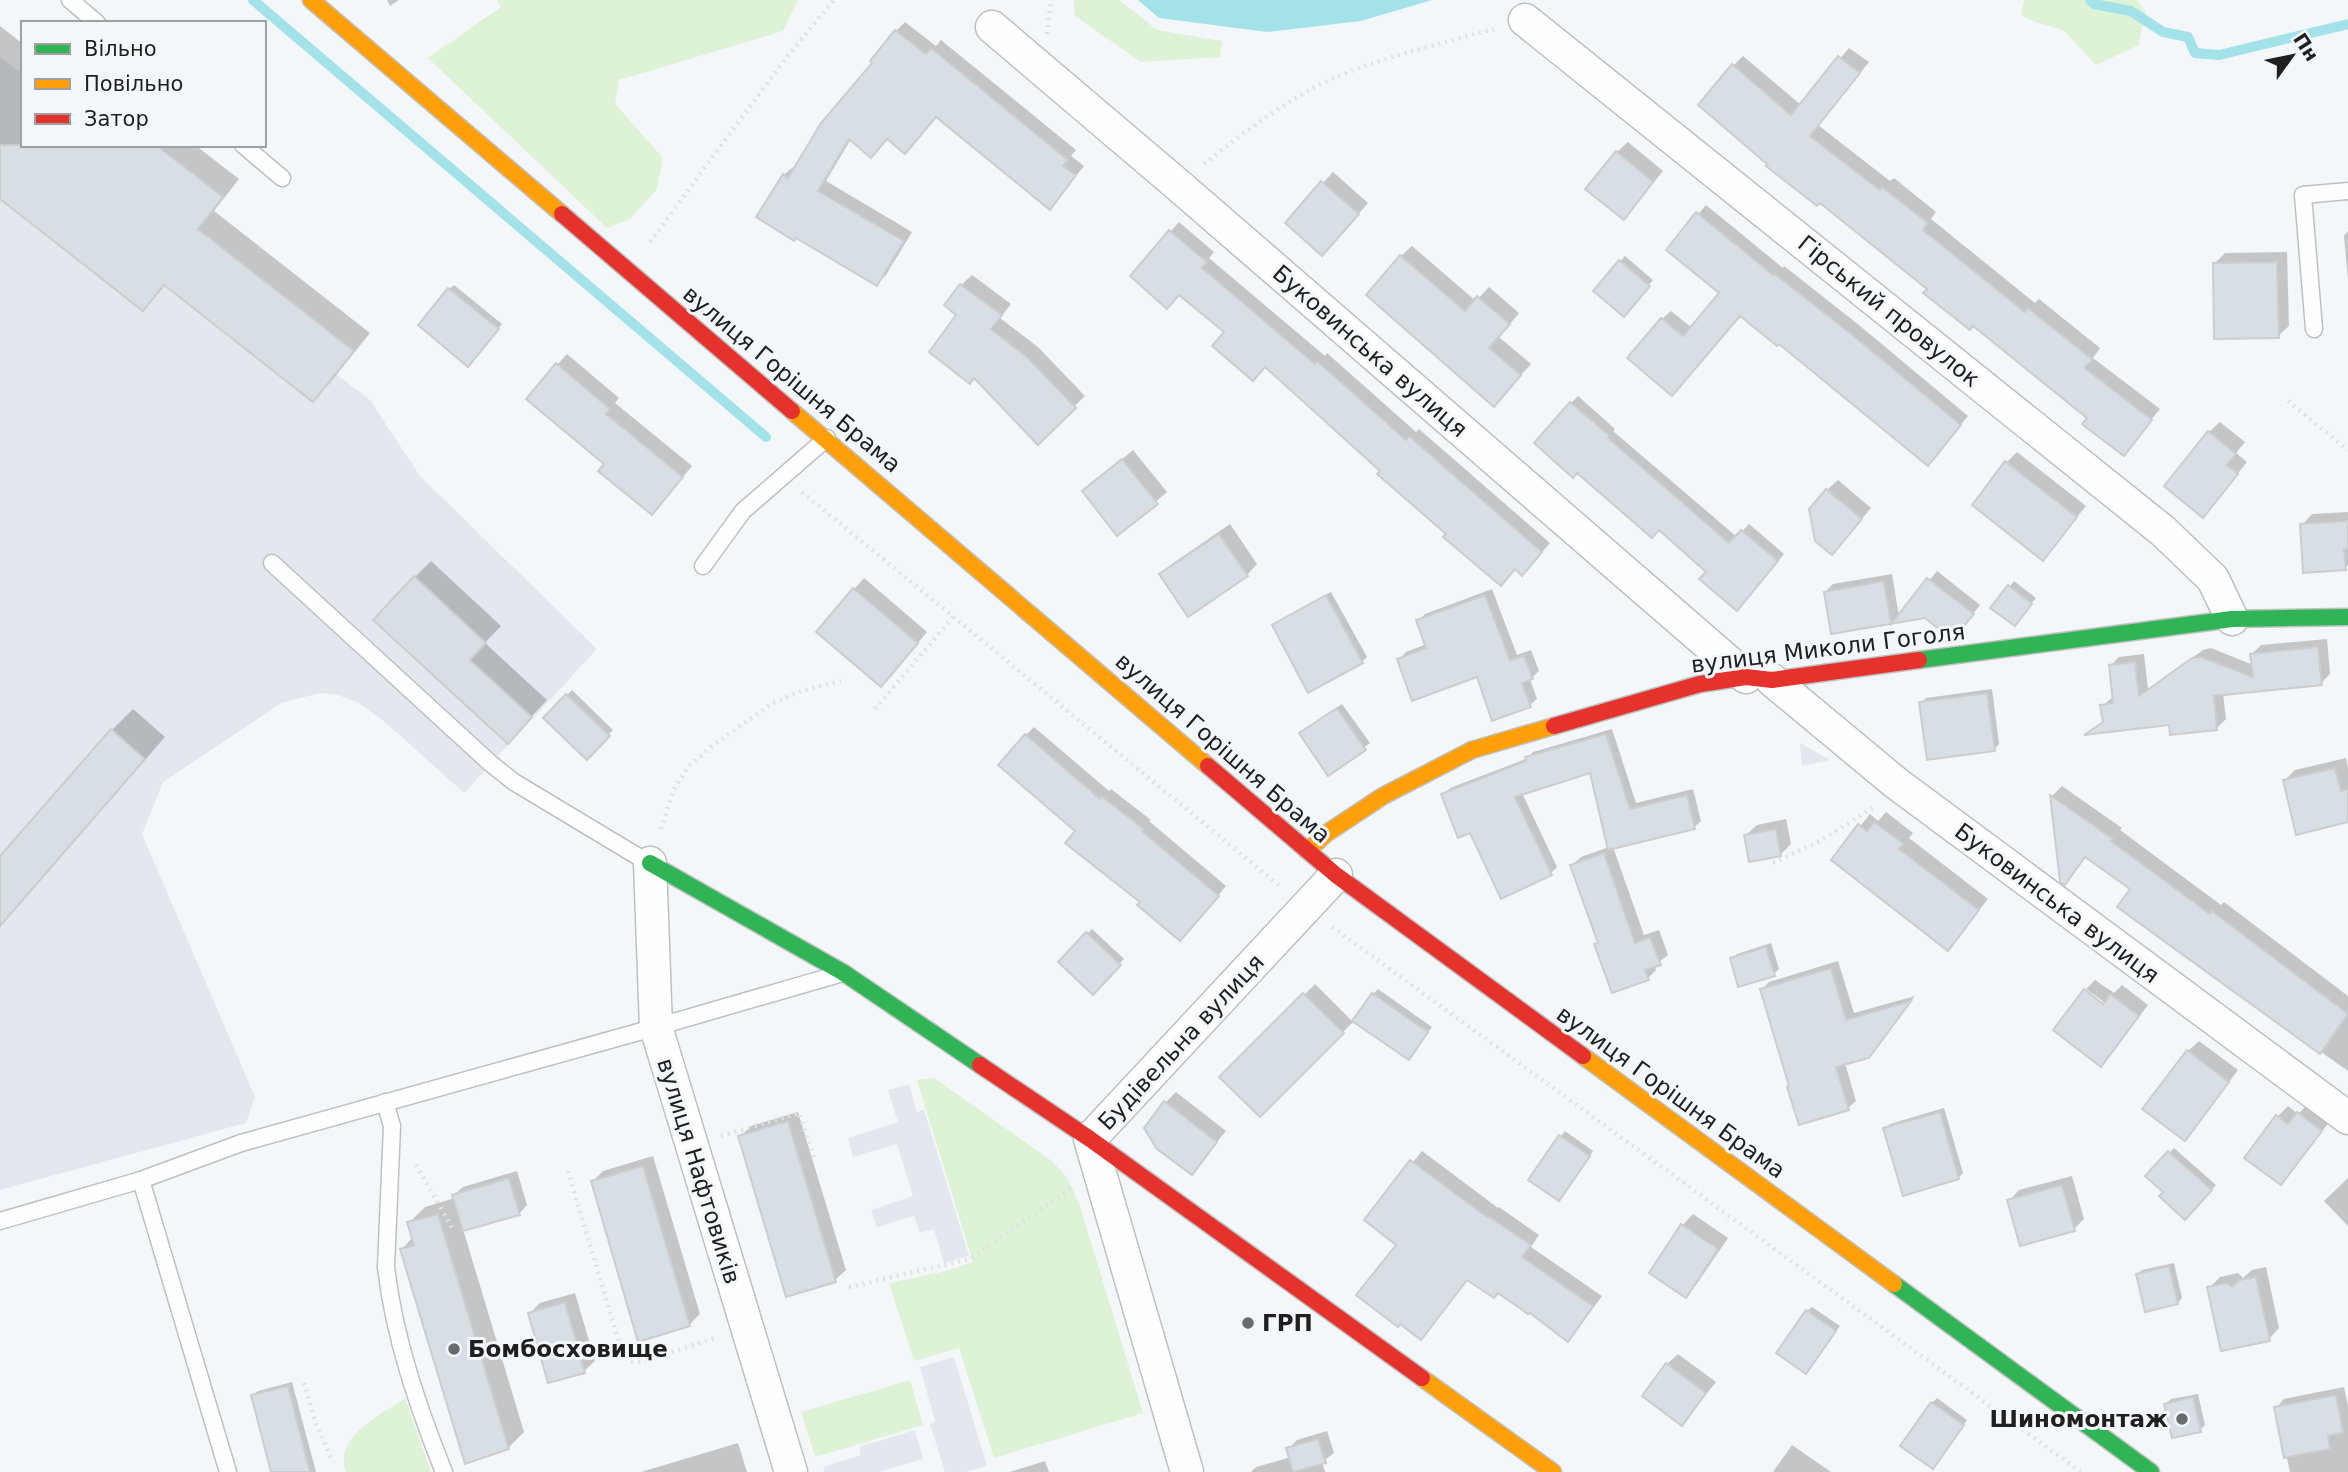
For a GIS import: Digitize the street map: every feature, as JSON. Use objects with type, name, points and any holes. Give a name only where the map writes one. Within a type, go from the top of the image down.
[{"type":"street","name":"вулиця Горішня Брама","points":[[311,0],[1336,875],[2151,1472]]},
{"type":"street","name":"Гірський провулок","points":[[1525,20],[2163,531],[2213,579],[2232,620]]},
{"type":"street","name":"Буковинська вулиця","points":[[992,27],[1759,679],[2348,1118]]},
{"type":"street","name":"вулиця Миколи Гоголя","points":[[1307,851],[1327,833],[1382,796],[1472,750],[1700,684],[2232,620],[2348,617]]},
{"type":"street","name":"Будівельна вулиця","points":[[1093,1153],[1336,875]]},
{"type":"street","points":[[844,973],[1093,1153],[1553,1472]]},
{"type":"street","name":"вулиця Нафтовиків","points":[[656,1027],[791,1472]]},
{"type":"street","points":[[1093,1153],[1187,1472]]},
{"type":"lane","points":[[70,0],[95,21]]},
{"type":"lane","points":[[245,147],[282,178]]},
{"type":"lane","points":[[2314,329],[2303,195],[2348,191]]},
{"type":"lane","points":[[703,566],[743,510],[827,438]]},
{"type":"lane","points":[[272,563],[514,782],[844,973]]},
{"type":"lane","points":[[650,863],[656,1027]]},
{"type":"lane","points":[[0,1221],[141,1180],[241,1143],[844,973]]},
{"type":"lane","points":[[385,1102],[392,1126],[386,1267],[388,1288],[411,1378],[444,1472]]},
{"type":"lane","points":[[141,1180],[228,1472]]},
{"type":"path","points":[[648,244],[785,59],[834,0]]},
{"type":"path","points":[[1178,185],[1240,135],[1307,91],[1375,63],[1525,20]]},
{"type":"path","points":[[2288,401],[2348,450]]},
{"type":"path","points":[[875,709],[953,617]]},
{"type":"path","points":[[650,863],[674,789],[688,767],[722,738],[773,703],[801,691],[841,681]]},
{"type":"path","points":[[1773,863],[1820,841],[1873,810],[1896,783]]},
{"type":"path","points":[[691,1145],[799,1113],[814,1158]]},
{"type":"path","points":[[392,1126],[437,1198],[454,1231]]},
{"type":"path","points":[[849,1287],[970,1259],[1093,1153]]},
{"type":"path","points":[[568,1171],[623,1355],[628,1361],[639,1362],[747,1327]]},
{"type":"path","points":[[304,1382],[316,1424],[333,1462]]},
{"type":"shaded area","points":[[0,57],[21,73],[21,147],[159,147],[223,197],[198,230],[354,351],[336,374],[370,400],[420,476],[597,649],[464,793],[384,721],[357,702],[338,695],[320,693],[281,703],[163,782],[142,834],[255,1097],[246,1123],[0,1190]]},
{"type":"shaded area","points":[[1800,743],[1830,760],[1802,766]]},
{"type":"shaded area","points":[[909,1084],[917,1112],[924,1110],[969,1256],[944,1263],[934,1229],[920,1233],[914,1216],[877,1227],[871,1210],[913,1196],[897,1144],[853,1157],[848,1138],[898,1122],[888,1090]]},
{"type":"shaded area","points":[[954,1357],[987,1466],[965,1472],[945,1472],[930,1424],[935,1421],[920,1367]]},
{"type":"shaded area","points":[[915,1430],[923,1459],[879,1472],[824,1472],[823,1467],[861,1455],[859,1447]]},
{"type":"green space","points":[[497,0],[798,0],[783,31],[619,80],[615,104],[663,158],[657,189],[630,219],[607,228],[428,58],[501,7]]},
{"type":"green space","points":[[1074,0],[1119,0],[1157,30],[1222,41],[1220,57],[1141,62],[1075,16]]},
{"type":"green space","points":[[2024,0],[2137,0],[2145,12],[2139,45],[2096,65],[2063,30],[2021,15]]},
{"type":"green space","points":[[934,1078],[1052,1161],[1068,1179],[1080,1206],[1143,1413],[994,1458],[959,1348],[914,1361],[889,1283],[946,1271],[973,1262],[917,1080]]},
{"type":"green space","points":[[910,1380],[923,1425],[815,1457],[801,1412]]},
{"type":"green space","points":[[405,1398],[431,1472],[346,1472],[344,1459],[353,1438],[372,1420]]},
{"type":"water","points":[[1138,0],[1432,0],[1361,21],[1267,32],[1159,18]]},
{"type":"building","points":[[895,30],[926,54],[931,48],[1068,160],[1063,166],[1076,175],[1050,210],[936,117],[905,154],[887,139],[871,158],[849,139],[818,191],[904,241],[877,286],[756,217],[783,174],[788,178],[821,123],[872,63],[870,61]]},
{"type":"building","points":[[1838,56],[1860,73],[1810,136],[1928,223],[1923,230],[2025,312],[2028,308],[2092,359],[2085,368],[2152,420],[2124,456],[2082,424],[2087,418],[1973,326],[1970,330],[1923,293],[1927,289],[1820,203],[1817,206],[1766,166],[1767,164],[1698,105],[1732,64],[1791,115]]},
{"type":"building","points":[[0,145],[159,147],[223,197],[198,229],[354,351],[313,402],[164,285],[143,311],[0,199]]},
{"type":"building","points":[[1616,151],[1653,182],[1624,220],[1585,189]]},
{"type":"building","points":[[1321,181],[1359,214],[1322,256],[1285,223]]},
{"type":"building","points":[[1696,212],[1850,333],[1961,425],[1928,466],[1779,344],[1777,346],[1740,316],[1672,396],[1627,358],[1661,318],[1683,336],[1719,293],[1666,250]]},
{"type":"building","points":[[1169,230],[1207,262],[1202,268],[1315,364],[1317,361],[1406,440],[1409,436],[1542,552],[1522,576],[1515,569],[1501,586],[1443,537],[1446,534],[1377,474],[1380,471],[1265,367],[1253,381],[1212,346],[1224,332],[1179,295],[1167,309],[1130,276]]},
{"type":"building","points":[[1400,255],[1465,311],[1477,296],[1510,324],[1489,348],[1521,375],[1494,407],[1366,295]]},
{"type":"building","points":[[1619,260],[1650,286],[1624,317],[1593,291]]},
{"type":"building","points":[[2277,262],[2279,338],[2214,339],[2213,263]]},
{"type":"building","points":[[960,284],[1002,315],[991,329],[1028,358],[1076,408],[1038,445],[974,378],[970,384],[929,352],[956,315],[944,305]]},
{"type":"building","points":[[448,288],[499,329],[468,367],[418,325]]},
{"type":"building","points":[[556,363],[610,409],[606,414],[683,477],[652,515],[598,471],[604,464],[526,399]]},
{"type":"building","points":[[1570,402],[1729,543],[1741,530],[1778,561],[1737,611],[1699,579],[1706,572],[1659,530],[1652,538],[1577,473],[1573,478],[1534,443]]},
{"type":"building","points":[[2208,431],[2236,454],[2227,465],[2238,474],[2203,518],[2164,486]]},
{"type":"building","points":[[1122,459],[1158,504],[1117,536],[1082,491]]},
{"type":"building","points":[[2005,461],[2077,517],[2043,561],[1972,505]]},
{"type":"building","points":[[1826,489],[1862,519],[1832,555],[1815,541],[1809,509]]},
{"type":"building","points":[[2348,521],[2348,549],[2344,549],[2346,570],[2303,573],[2300,524]]},
{"type":"building","points":[[1219,534],[1248,576],[1188,617],[1159,574]]},
{"type":"building","points":[[414,576],[486,643],[470,660],[532,717],[508,744],[373,620]]},
{"type":"building","points":[[1927,578],[1974,614],[1958,633],[1946,635],[1925,618],[1891,624]]},
{"type":"building","points":[[1884,581],[1891,624],[1831,634],[1824,592]]},
{"type":"building","points":[[2008,585],[2032,604],[2015,626],[1990,608]]},
{"type":"building","points":[[853,588],[918,643],[881,687],[816,632]]},
{"type":"building","points":[[1326,595],[1363,663],[1308,693],[1272,625]]},
{"type":"building","points":[[1485,595],[1510,660],[1524,656],[1533,679],[1522,683],[1531,707],[1492,721],[1477,677],[1412,701],[1397,659],[1426,648],[1416,620]]},
{"type":"building","points":[[2318,647],[2322,685],[2214,696],[2217,730],[2170,735],[2169,725],[2084,735],[2103,722],[2100,705],[2113,703],[2109,665],[2135,662],[2139,696],[2192,658],[2201,657],[2253,677],[2250,654]]},
{"type":"building","points":[[1987,693],[1995,751],[1927,760],[1919,702]]},
{"type":"building","points":[[566,694],[610,736],[587,760],[543,718]]},
{"type":"building","points":[[1337,708],[1366,750],[1328,776],[1299,733]]},
{"type":"building","points":[[111,729],[145,759],[0,926],[0,856]]},
{"type":"building","points":[[1025,734],[1100,799],[1101,796],[1144,829],[1142,831],[1219,896],[1180,941],[1137,905],[1140,902],[1065,843],[1075,831],[998,765]]},
{"type":"building","points":[[1606,734],[1630,809],[1687,795],[1695,829],[1608,850],[1590,773],[1515,797],[1552,875],[1501,899],[1470,833],[1458,838],[1441,794],[1526,761],[1525,757]]},
{"type":"building","points":[[2335,768],[2341,791],[2348,789],[2348,822],[2296,835],[2283,780]]},
{"type":"building","points":[[2050,795],[2113,839],[2111,841],[2210,914],[2212,911],[2348,1014],[2320,1054],[2117,907],[2130,889],[2085,857],[2065,885],[2060,882]]},
{"type":"building","points":[[1874,822],[1904,844],[1899,849],[1979,910],[1948,951],[1831,860],[1858,824],[1867,831]]},
{"type":"building","points":[[1776,829],[1781,856],[1749,862],[1744,835]]},
{"type":"building","points":[[1604,853],[1635,943],[1650,937],[1661,965],[1645,970],[1649,980],[1612,993],[1594,944],[1598,943],[1570,865]]},
{"type":"building","points":[[1086,932],[1121,965],[1093,995],[1058,962]]},
{"type":"building","points":[[1766,947],[1775,976],[1738,987],[1730,958]]},
{"type":"building","points":[[1831,968],[1846,1020],[1911,1001],[1869,1058],[1836,1067],[1849,1110],[1799,1125],[1760,989]]},
{"type":"building","points":[[2084,989],[2103,1004],[2110,994],[2139,1016],[2101,1067],[2053,1030]]},
{"type":"building","points":[[1303,993],[1344,1033],[1260,1117],[1219,1077]]},
{"type":"building","points":[[1372,993],[1428,1032],[1409,1060],[1352,1021]]},
{"type":"building","points":[[2187,1050],[2229,1082],[2185,1141],[2142,1109]]},
{"type":"building","points":[[1164,1101],[1217,1142],[1192,1175],[1157,1149],[1144,1128]]},
{"type":"building","points":[[1940,1112],[1959,1179],[1903,1196],[1883,1128]]},
{"type":"building","points":[[2297,1112],[2322,1131],[2281,1185],[2244,1158],[2276,1115],[2288,1124]]},
{"type":"building","points":[[788,1121],[836,1282],[786,1297],[738,1136]]},
{"type":"building","points":[[1559,1135],[1590,1156],[1559,1201],[1528,1180]]},
{"type":"building","points":[[2168,1151],[2212,1190],[2185,1220],[2159,1196],[2163,1192],[2145,1176]]},
{"type":"building","points":[[1410,1160],[1487,1217],[1531,1245],[1522,1257],[1593,1306],[1568,1342],[1498,1293],[1494,1298],[1467,1280],[1421,1340],[1400,1324],[1398,1327],[1356,1295],[1396,1245],[1364,1220]]},
{"type":"building","points":[[643,1166],[690,1326],[638,1342],[591,1181]]},
{"type":"building","points":[[509,1178],[520,1215],[463,1231],[452,1195]]},
{"type":"building","points":[[2062,1185],[2075,1231],[2020,1246],[2007,1200]]},
{"type":"building","name":"Бомбосховище","points":[[438,1214],[509,1449],[465,1464],[400,1249],[414,1245],[407,1222]]},
{"type":"building","points":[[1681,1224],[1718,1249],[1686,1298],[1649,1273]]},
{"type":"building","points":[[2169,1266],[2178,1304],[2145,1312],[2136,1274]]},
{"type":"building","points":[[2256,1277],[2270,1341],[2221,1351],[2207,1287],[2227,1283],[2232,1287],[2239,1280]]},
{"type":"building","points":[[565,1302],[585,1373],[548,1383],[528,1313]]},
{"type":"building","points":[[1806,1310],[1836,1331],[1806,1374],[1776,1353]]},
{"type":"building","points":[[1666,1363],[1706,1393],[1682,1426],[1642,1396]]},
{"type":"building","points":[[288,1386],[310,1472],[271,1472],[251,1395]]},
{"type":"building","points":[[2336,1395],[2343,1432],[2328,1436],[2330,1449],[2284,1458],[2274,1407]]},
{"type":"building","points":[[2193,1397],[2201,1432],[2172,1438],[2164,1404]]},
{"type":"building","points":[[1931,1402],[1964,1425],[1933,1469],[1900,1446]]},
{"type":"building","points":[[1318,1439],[1326,1463],[1293,1472],[1286,1448]]},
{"type":"waterway","points":[[253,0],[766,437]]},
{"type":"waterway","points":[[2090,0],[2094,4],[2131,11],[2163,32],[2188,37],[2195,53],[2219,55],[2348,24]]},
{"type":"traffic: fast","points":[[1919,660],[2232,619],[2348,617]]},
{"type":"traffic: fast","points":[[650,863],[844,973],[980,1065]]},
{"type":"traffic: fast","points":[[1894,1284],[2151,1472]]},
{"type":"traffic: slow","points":[[311,0],[562,214]]},
{"type":"traffic: slow","points":[[792,411],[1208,766]]},
{"type":"traffic: slow","points":[[1307,851],[1327,833],[1383,796],[1472,750],[1554,726]]},
{"type":"traffic: slow","points":[[1583,1056],[1894,1284]]},
{"type":"traffic: slow","points":[[1422,1378],[1553,1472]]},
{"type":"traffic: jam","points":[[562,214],[792,411]]},
{"type":"traffic: jam","points":[[1554,726],[1700,684],[1746,677],[1772,680],[1919,660]]},
{"type":"traffic: jam","points":[[1208,766],[1336,875],[1583,1056]]},
{"type":"traffic: jam","points":[[980,1065],[1090,1139],[1422,1378]]},
{"type":"place","name":"ГРП","points":[[1248,1323]]},
{"type":"place","name":"Бомбосховище","points":[[454,1349]]},
{"type":"place","name":"Шиномонтаж","points":[[2182,1419]]}]
